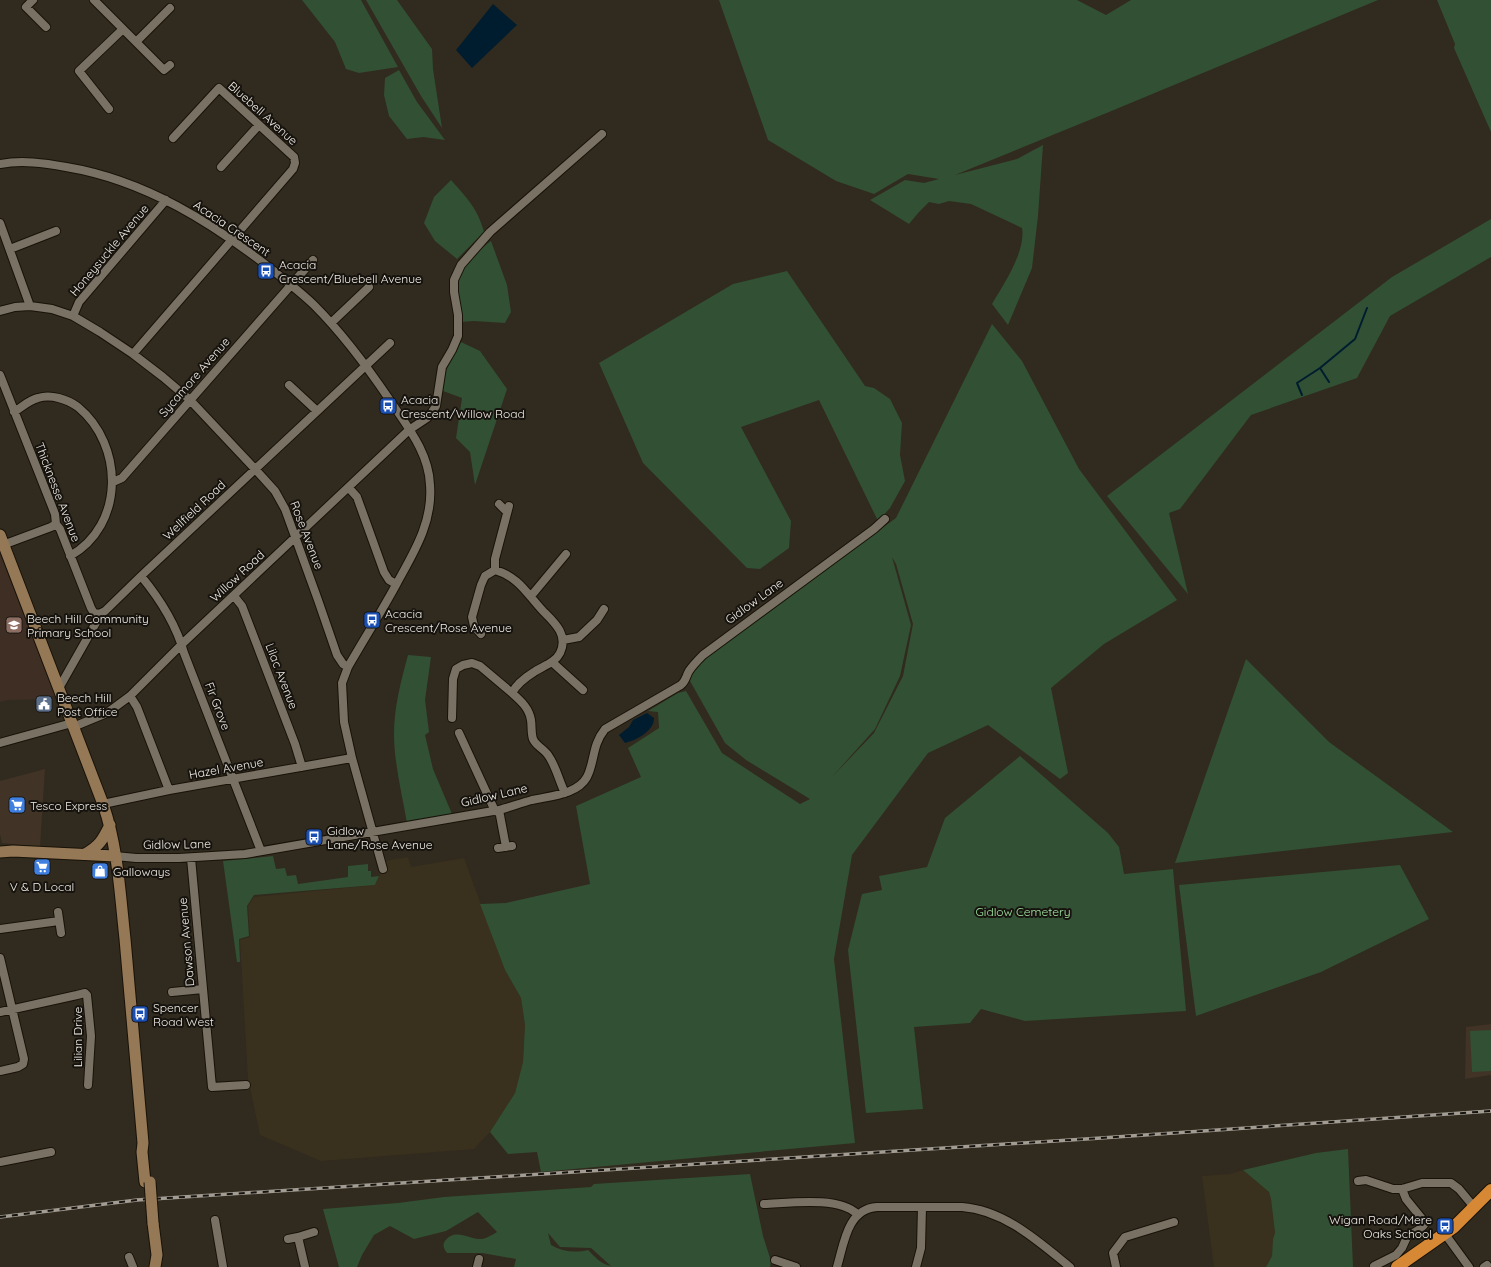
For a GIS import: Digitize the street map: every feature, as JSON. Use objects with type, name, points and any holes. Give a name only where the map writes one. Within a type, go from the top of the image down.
[{"type":"highway","points":[[1398,1267],[1454,1227],[1491,1190]]},
{"type":"street","points":[[33,0],[26,7],[46,27]]},
{"type":"street","points":[[96,1],[164,70],[170,65]]},
{"type":"street","points":[[136,42],[170,8]]},
{"type":"street","points":[[109,109],[79,72],[124,29]]},
{"type":"street","name":"Bluebell Avenue","points":[[133,354],[294,169],[294,157],[258,126],[219,88],[173,138]]},
{"type":"street","points":[[221,167],[258,126]]},
{"type":"street","name":"Willow Road","points":[[0,744],[89,722],[107,713],[130,696],[182,644],[409,430],[427,418],[436,406],[442,367],[458,336],[458,315],[454,292],[454,280],[461,265],[490,232],[602,134]]},
{"type":"street","name":"Acacia Crescent","points":[[0,164],[22,162],[75,168],[124,182],[166,200],[214,227],[291,285],[331,322],[366,365],[420,447],[427,464],[430,483],[430,504],[426,524],[419,542],[348,667]]},
{"type":"street","name":"Honeysuckle Avenue","points":[[72,316],[80,302],[166,200]]},
{"type":"street","points":[[0,223],[30,306]]},
{"type":"street","points":[[10,249],[56,231]]},
{"type":"street","name":"Sycamore Avenue","points":[[112,482],[122,478],[313,260]]},
{"type":"street","points":[[331,322],[369,287]]},
{"type":"street","name":"Rose Avenue","points":[[0,311],[15,307],[30,306],[52,309],[72,316],[100,332],[133,354],[190,400],[275,491],[285,509],[296,537],[336,655],[343,664],[348,667]]},
{"type":"street","name":"Wellfield Road","points":[[59,688],[97,621],[99,614],[105,611],[140,576],[390,343]]},
{"type":"street","name":"Thicknesse Avenue","points":[[0,375],[55,514],[56,524],[60,529],[91,608],[94,612],[99,614]]},
{"type":"street","points":[[290,385],[317,411]]},
{"type":"street","points":[[14,412],[31,401],[43,396],[58,398],[74,404],[91,421],[104,441],[111,464],[111,499],[104,520],[90,540],[77,552],[70,556]]},
{"type":"street","points":[[349,488],[357,497],[384,572],[390,580],[396,584]]},
{"type":"street","points":[[495,570],[495,559],[508,509],[499,504]]},
{"type":"street","name":"Gidlow Lane","points":[[0,852],[13,851],[84,854],[136,858],[191,858],[245,854],[497,810],[530,800],[565,793],[579,786],[588,776],[596,743],[605,729],[685,682],[695,662],[703,655],[874,529],[885,519]]},
{"type":"street","points":[[56,524],[51,527],[1,542],[59,688],[110,825],[115,856],[130,995],[144,1143],[142,1152],[151,1223],[152,1255],[155,1266]]},
{"type":"street","points":[[532,596],[566,554]]},
{"type":"street","points":[[495,570],[510,576],[532,596],[559,629],[563,640],[560,653],[552,662],[533,673],[512,693]]},
{"type":"street","points":[[481,634],[474,626],[472,617],[485,576],[495,570]]},
{"type":"street","name":"Fir Grove","points":[[140,576],[153,590],[166,610],[179,635],[261,851]]},
{"type":"street","name":"Lilac Avenue","points":[[234,596],[242,606],[296,744],[302,767]]},
{"type":"street","points":[[563,640],[579,637],[597,620],[604,609]]},
{"type":"street","points":[[552,662],[583,690]]},
{"type":"street","points":[[452,718],[452,687],[456,669],[463,665],[472,663],[480,666],[522,701],[531,720],[533,738],[537,745],[551,760],[565,793]]},
{"type":"street","points":[[348,667],[342,683],[341,692],[344,722],[352,758],[384,869]]},
{"type":"street","points":[[130,696],[137,707],[169,790]]},
{"type":"street","points":[[459,733],[497,810],[505,847]]},
{"type":"street","name":"Hazel Avenue","points":[[103,804],[169,790],[352,758]]},
{"type":"street","points":[[84,854],[96,847],[101,842],[110,825]]},
{"type":"street","name":"Dawson Avenue","points":[[191,858],[212,1087],[246,1085]]},
{"type":"street","points":[[58,912],[61,932]]},
{"type":"street","points":[[0,929],[59,921]]},
{"type":"street","points":[[0,958],[24,1059],[23,1064],[18,1067],[0,1071]]},
{"type":"street","points":[[172,992],[203,989]]},
{"type":"street","name":"Lilian Drive","points":[[12,1009],[77,994],[87,995],[91,1036],[88,1085]]},
{"type":"street","points":[[0,1012],[12,1009]]},
{"type":"street","points":[[0,1162],[51,1152]]},
{"type":"street","points":[[1358,1181],[1366,1180],[1393,1189],[1402,1189],[1422,1183],[1451,1182],[1474,1207]]},
{"type":"street","points":[[1374,1266],[1396,1254],[1402,1248],[1407,1237],[1424,1225],[1423,1220],[1406,1198],[1402,1189]]},
{"type":"street","points":[[764,1204],[832,1202],[848,1207],[857,1214]]},
{"type":"street","points":[[837,1267],[849,1227],[857,1214],[865,1209],[873,1207],[973,1208],[989,1212],[1034,1239],[1070,1267]]},
{"type":"street","points":[[916,1267],[920,1248],[922,1207]]},
{"type":"street","points":[[215,1220],[224,1267]]},
{"type":"street","points":[[1116,1267],[1113,1253],[1125,1237],[1174,1222]]},
{"type":"street","points":[[288,1239],[314,1232]]},
{"type":"street","points":[[1445,1234],[1469,1267]]},
{"type":"street","points":[[298,1237],[305,1267]]},
{"type":"street","points":[[129,1257],[133,1267]]},
{"type":"street","points":[[779,1263],[796,1267]]},
{"type":"shaded area","name":"Beech Hill Community Primary School","points":[[0,554],[55,695],[47,699],[8,700],[0,702]]},
{"type":"shaded area","points":[[45,769],[40,847],[2,843],[0,834],[0,781]]},
{"type":"shaded area","points":[[408,857],[411,867],[464,858],[505,970],[521,998],[525,1025],[523,1062],[515,1093],[490,1132],[474,1149],[321,1161],[260,1135],[248,1078],[240,940],[250,937],[248,906],[254,897],[375,885],[383,869],[385,861]]},
{"type":"shaded area","points":[[1491,1024],[1491,1075],[1465,1079],[1466,1027]]},
{"type":"shaded area","points":[[1243,1170],[1269,1192],[1275,1233],[1273,1239],[1272,1256],[1266,1267],[1214,1267],[1202,1176],[1230,1174]]},
{"type":"green space","points":[[302,0],[361,0],[398,67],[359,73],[346,69],[335,42]]},
{"type":"green space","points":[[366,0],[397,0],[432,49],[433,69],[442,128],[421,96]]},
{"type":"green space","points":[[719,0],[1077,0],[1106,15],[1131,0],[1378,0],[955,175],[1017,159],[1043,145],[1038,216],[1032,268],[1008,325],[992,304],[1008,277],[1021,247],[1022,228],[971,204],[949,201],[939,204],[929,202],[909,224],[870,200],[905,180],[924,183],[939,179],[908,174],[874,194],[836,181],[768,140]]},
{"type":"green space","points":[[1437,0],[1491,0],[1491,132],[1454,48],[1455,44]]},
{"type":"green space","points":[[399,70],[417,102],[445,140],[423,137],[407,139],[389,116],[384,95],[385,78]]},
{"type":"green space","points":[[451,180],[467,198],[475,210],[484,232],[457,259],[435,241],[424,223],[434,197]]},
{"type":"green space","points":[[1491,219],[1491,257],[1390,316],[1357,378],[1251,415],[1180,509],[1169,513],[1188,594],[1107,496],[1392,277]]},
{"type":"green space","points":[[491,241],[507,285],[511,312],[505,323],[474,321],[460,322],[458,300],[459,279],[464,268],[472,258]]},
{"type":"green space","points":[[787,271],[865,386],[874,388],[890,399],[902,423],[900,455],[905,481],[890,508],[878,521],[819,400],[741,427],[791,521],[789,548],[760,569],[747,568],[643,463],[599,363],[733,284]]},
{"type":"green space","points":[[992,324],[1022,361],[1079,469],[1177,600],[1104,644],[1051,688],[1068,773],[1060,779],[988,725],[928,753],[852,855],[834,959],[855,1143],[541,1172],[537,1152],[508,1154],[490,1132],[515,1093],[523,1062],[525,1025],[521,998],[505,970],[480,904],[506,903],[590,884],[576,806],[641,777],[628,748],[659,728],[658,712],[648,711],[678,693],[686,691],[722,753],[800,804],[810,799],[746,760],[725,743],[690,681],[692,672],[702,661],[780,601],[896,518]],"holes":[[[892,557],[896,564],[913,624],[903,676],[874,733],[831,778],[875,729],[900,676],[911,625]]]},
{"type":"green space","points":[[461,342],[480,351],[507,389],[475,485],[470,452],[456,438],[462,398],[443,391],[445,372]]},
{"type":"green space","points":[[408,655],[431,657],[425,700],[429,732],[425,735],[433,769],[452,814],[407,823],[394,745],[394,724],[400,684]]},
{"type":"green space","points":[[1246,659],[1329,742],[1453,832],[1175,863]]},
{"type":"green space","name":"Gidlow Cemetery","points":[[1020,756],[1108,833],[1119,847],[1124,874],[1173,869],[1186,1011],[1025,1021],[981,1009],[970,1023],[914,1027],[923,1109],[866,1113],[848,950],[862,894],[882,890],[879,876],[927,867],[945,818]]},
{"type":"green space","points":[[273,856],[276,869],[285,868],[287,876],[296,875],[298,884],[348,877],[348,866],[368,864],[368,871],[371,871],[371,877],[379,876],[375,885],[254,895],[247,906],[249,936],[239,939],[240,962],[237,962],[223,861]]},
{"type":"green space","points":[[1400,865],[1429,919],[1321,972],[1196,1016],[1179,885]]},
{"type":"green space","points":[[1491,1030],[1491,1071],[1472,1072],[1470,1031]]},
{"type":"green space","points":[[1348,1149],[1353,1267],[1266,1267],[1272,1256],[1273,1239],[1275,1233],[1271,1199],[1269,1192],[1243,1170],[1316,1153]]},
{"type":"green space","points":[[750,1174],[763,1236],[771,1261],[770,1267],[514,1267],[516,1259],[482,1253],[447,1253],[444,1247],[444,1242],[453,1235],[458,1234],[482,1239],[497,1232],[478,1212],[446,1231],[414,1239],[390,1226],[374,1235],[362,1255],[357,1267],[339,1267],[323,1209],[398,1203],[444,1197],[591,1187],[594,1184]],"holes":[[[548,1233],[560,1247],[591,1248],[611,1266],[601,1262],[588,1250],[569,1251],[551,1245]]]},
{"type":"water","points":[[493,4],[517,25],[472,68],[456,50]]},
{"type":"water","points":[[647,713],[654,718],[651,727],[648,731],[635,740],[625,743],[619,735],[629,727],[633,720]]},
{"type":"waterway","points":[[1302,395],[1297,383],[1320,368],[1355,339],[1367,308]]},
{"type":"waterway","points":[[1320,368],[1329,382]]},
{"type":"railway","points":[[0,1217],[137,1200],[1101,1138],[1491,1111]]},
{"type":"place","name":"Acacia Crescent/Bluebell Avenue","points":[[266,271]]},
{"type":"place","name":"Acacia Crescent/Willow Road","points":[[388,406]]},
{"type":"place","name":"Acacia Crescent/Rose Avenue","points":[[372,620]]},
{"type":"place","name":"Beech Hill Community Primary School","points":[[14,625]]},
{"type":"place","name":"Beech Hill Post Office","points":[[44,704]]},
{"type":"place","name":"Tesco Express","points":[[17,805]]},
{"type":"place","name":"Gidlow Lane/Rose Avenue","points":[[314,837]]},
{"type":"place","name":"V & D Local","points":[[42,867]]},
{"type":"place","name":"Galloways","points":[[100,871]]},
{"type":"place","name":"Spencer Road West","points":[[140,1014]]},
{"type":"place","name":"Wigan Road/Mere Oaks School","points":[[1445,1226]]}]
